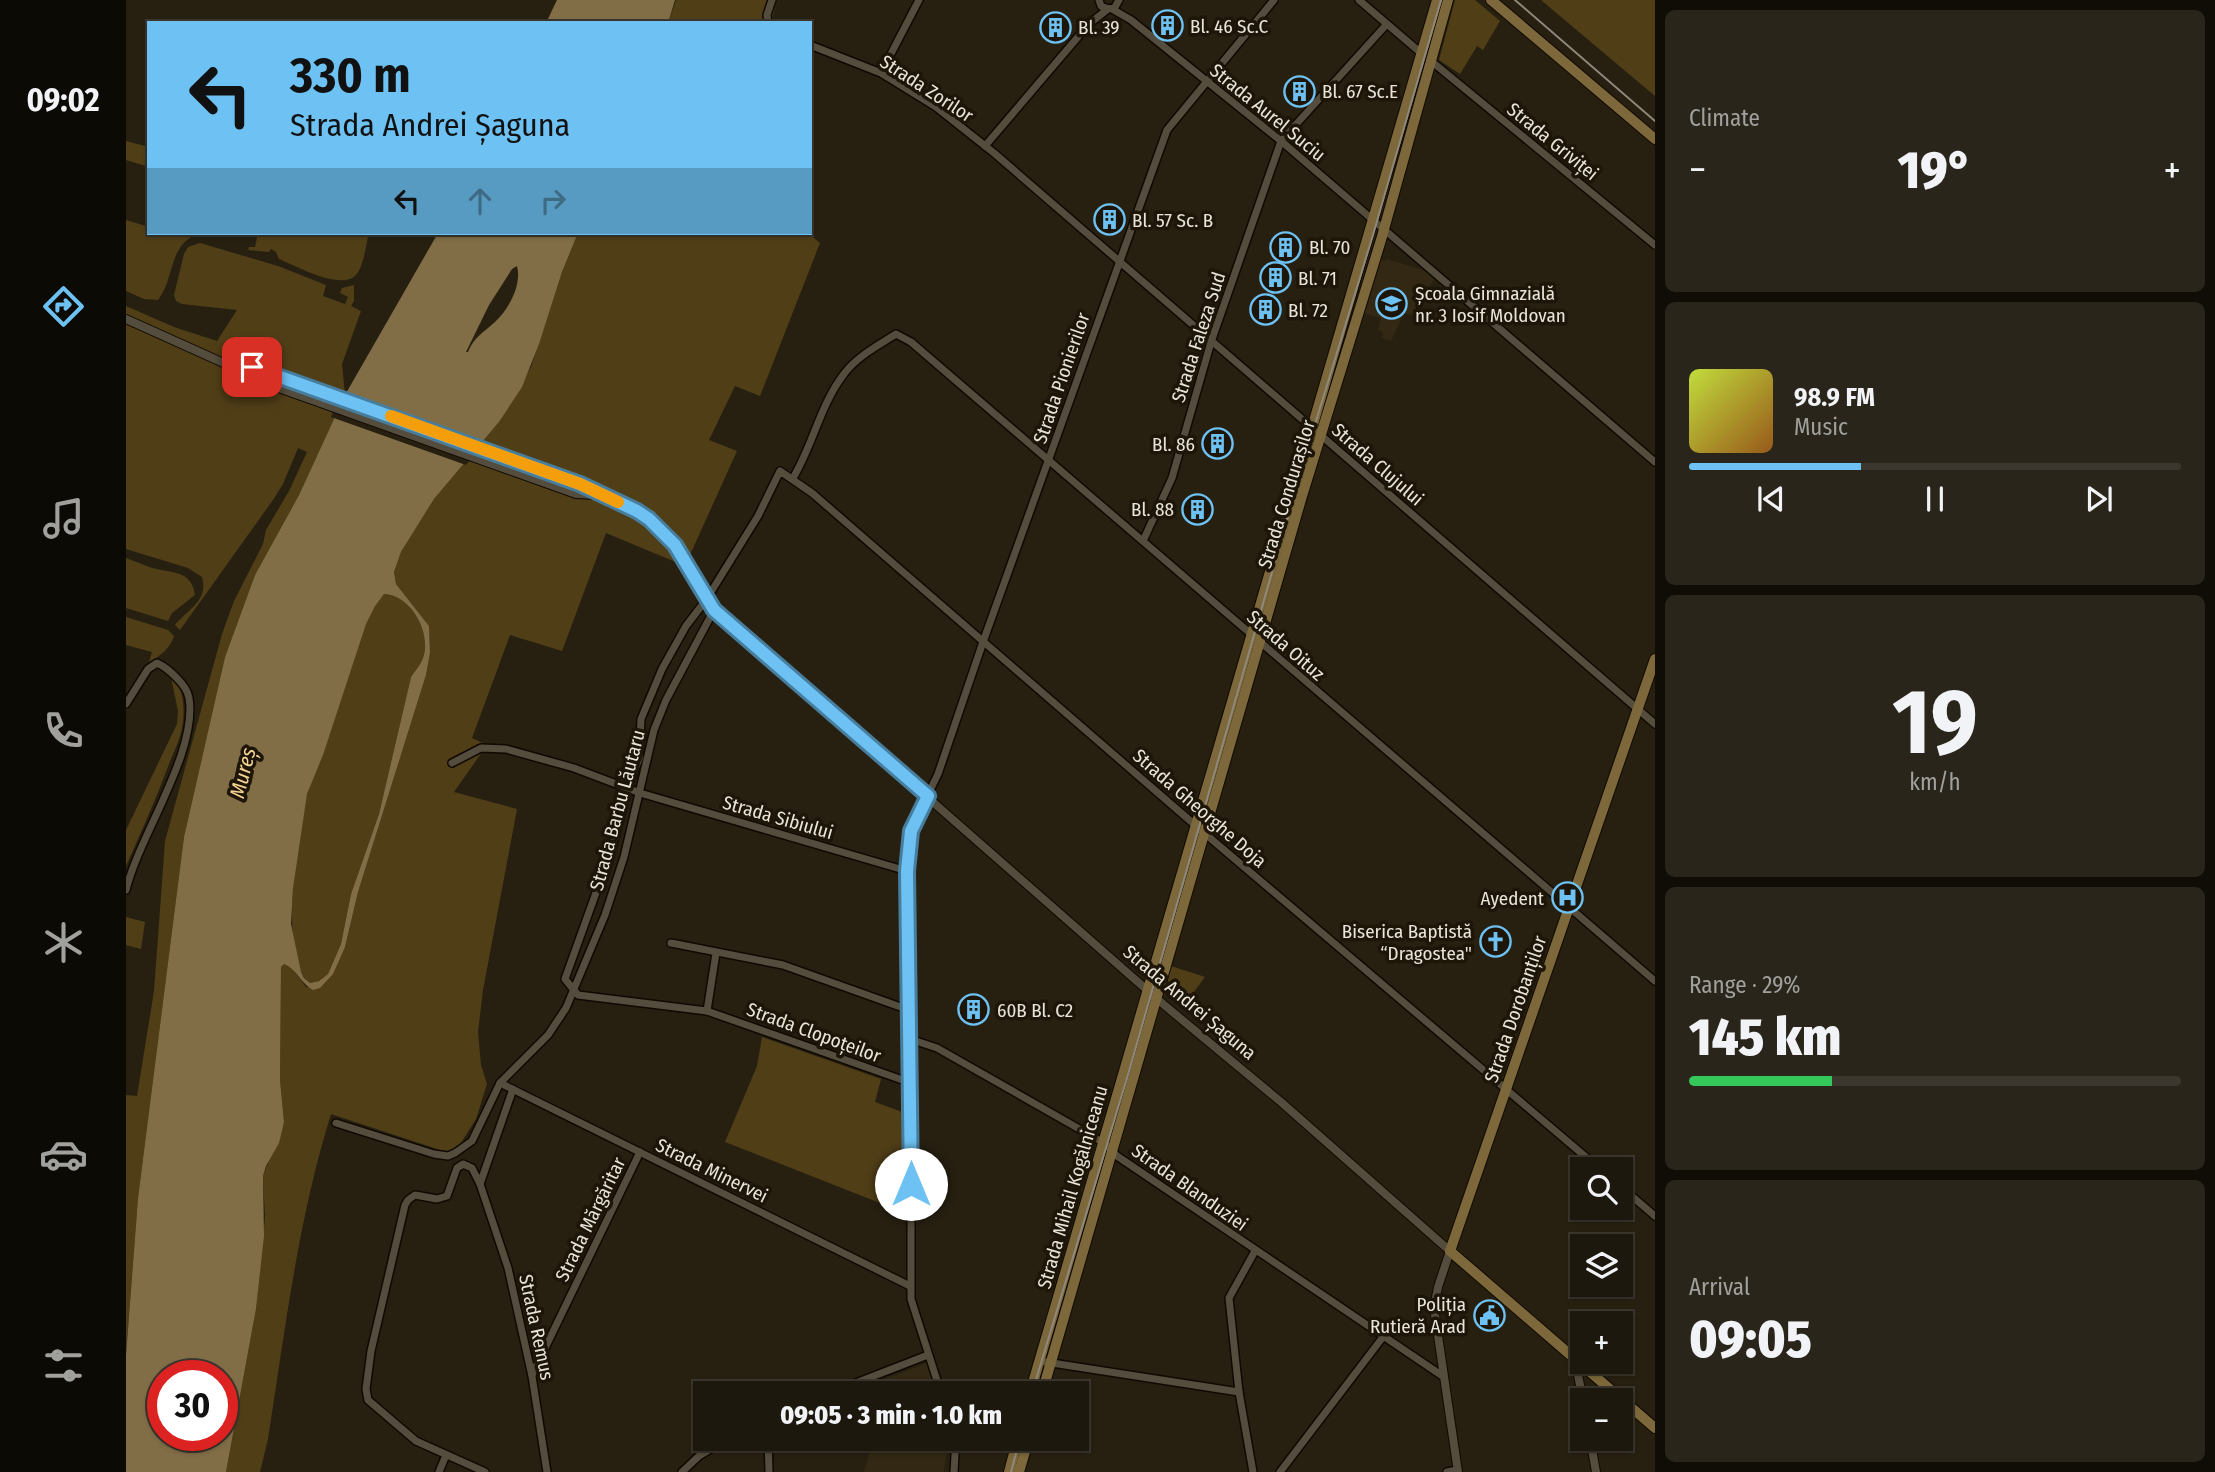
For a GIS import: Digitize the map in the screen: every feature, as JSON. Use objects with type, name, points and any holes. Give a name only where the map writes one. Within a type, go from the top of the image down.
[{"type":"main road","name":"Strada Condurașilor","points":[[1156,998],[1205,833],[1311,427],[1437,0]]},
{"type":"main road","name":"Strada Condurașilor","points":[[1148,990],[1196,825],[1384,231],[1448,0]]},
{"type":"main road","points":[[1491,0],[1655,139]]},
{"type":"main road","name":"Strada Dorobanților","points":[[1450,1251],[1655,659]]},
{"type":"main road","name":"Strada Mihail Kogălniceanu","points":[[1043,1381],[1045,1362],[1148,990]]},
{"type":"main road","name":"Strada Mihail Kogălniceanu","points":[[1036,1381],[1045,1362],[1112,1153],[1156,998]]},
{"type":"main road","name":"Strada Andrei Șaguna","points":[[1450,1251],[1570,1355]]},
{"type":"main road","name":"Strada Andrei Șaguna","points":[[1592,1374],[1655,1428]]},
{"type":"main road","points":[[1009,1472],[1015,1451]]},
{"type":"main road","points":[[1019,1472],[1025,1451]]},
{"type":"street","points":[[768,21],[772,0]]},
{"type":"street","points":[[881,72],[919,0]]},
{"type":"street","name":"Strada Pionierilor","points":[[938,1381],[912,1305],[910,1286],[911,1083],[907,871],[911,831],[938,774],[1118,261],[1167,130],[1274,0]]},
{"type":"street","points":[[1359,0],[1421,53]]},
{"type":"street","points":[[1089,24],[1099,1]]},
{"type":"street","name":"Strada Aurel Suciu","points":[[1099,1],[1131,20],[1281,141],[1655,461]]},
{"type":"street","points":[[985,146],[1089,24],[1119,1]]},
{"type":"street","name":"Strada Aurel Suciu","points":[[1119,1],[1131,20]]},
{"type":"street","points":[[1281,141],[1386,25]]},
{"type":"street","name":"Strada Zorilor","points":[[812,46],[881,72],[936,107],[985,146]]},
{"type":"street","name":"Strada Griviței","points":[[1431,61],[1655,245]]},
{"type":"street","name":"Strada Faleza Sud","points":[[1143,541],[1172,478],[1211,342],[1281,141]]},
{"type":"street","name":"Strada Clujului","points":[[985,146],[1058,206],[1211,342],[1655,724]]},
{"type":"street","points":[[126,319],[228,365],[248,377],[576,494],[601,496]]},
{"type":"street","name":"Strada Oituz","points":[[793,478],[810,447],[835,387],[845,372],[896,334],[929,356],[1655,981]]},
{"type":"street","points":[[228,365],[252,367],[580,484],[601,496]]},
{"type":"street","name":"Strada Gheorghe Doja","points":[[706,600],[758,516],[780,471],[793,478],[1586,1157]]},
{"type":"street","name":"Strada Andrei Șaguna","points":[[601,496],[637,511],[668,536],[682,554],[714,610],[1156,998],[1281,1102],[1450,1251]]},
{"type":"street","points":[[574,992],[565,979],[611,851],[627,789],[639,759],[641,719],[662,669],[686,626],[706,600]]},
{"type":"street","name":"Strada Barbu Lăutaru","points":[[336,1123],[416,1150],[448,1156],[472,1141],[500,1083],[548,1035],[559,1021],[574,992],[605,915],[624,858],[654,730],[666,700],[714,610]]},
{"type":"street","points":[[126,704],[152,665],[161,664],[187,690],[189,697],[187,728],[165,795],[138,853],[126,890]]},
{"type":"street","name":"Strada Sibiului","points":[[452,762],[481,748],[506,749],[574,768],[640,793],[907,871]]},
{"type":"street","points":[[671,943],[783,965],[909,1010]]},
{"type":"street","points":[[708,1011],[716,953]]},
{"type":"street","name":"Strada Clopoțeilor","points":[[574,992],[585,996],[708,1011],[911,1083]]},
{"type":"street","name":"Strada Blanduziei","points":[[910,1039],[937,1048],[1104,1143],[1112,1153],[1444,1377]]},
{"type":"street","name":"Strada Minervei","points":[[500,1083],[910,1286]]},
{"type":"street","points":[[481,1189],[513,1089]]},
{"type":"street","name":"Strada Mărgăritar","points":[[532,1376],[640,1152]]},
{"type":"street","points":[[481,1189],[472,1168],[463,1164],[457,1168],[447,1196],[437,1199],[415,1195],[405,1205],[371,1351],[366,1389],[368,1400],[416,1441],[485,1472]]},
{"type":"street","name":"Strada Remus","points":[[481,1189],[508,1268],[532,1376],[547,1472]]},
{"type":"street","points":[[1633,1197],[1655,1216]]},
{"type":"street","points":[[1252,1472],[1239,1392],[1229,1298],[1255,1251]]},
{"type":"street","points":[[1447,1472],[1457,1471],[1434,1308],[1450,1251]]},
{"type":"street","points":[[1280,1472],[1383,1337]]},
{"type":"street","points":[[861,1381],[928,1355]]},
{"type":"street","points":[[1045,1362],[1239,1392]]},
{"type":"street","points":[[682,1472],[707,1451]]},
{"type":"street","points":[[768,1451],[769,1472]]},
{"type":"street","points":[[954,1472],[955,1451]]},
{"type":"street","points":[[1592,1451],[1596,1472]]},
{"type":"street","points":[[439,1472],[446,1455]]},
{"type":"shaded area","points":[[676,0],[777,0],[772,21],[669,21]]},
{"type":"shaded area","points":[[1455,0],[1475,0],[1500,21],[1483,50],[1477,46],[1460,74],[1439,60]]},
{"type":"shaded area","points":[[1541,0],[1655,0],[1655,96]]},
{"type":"shaded area","points":[[126,141],[147,146],[147,166],[126,160]]},
{"type":"shaded area","points":[[126,220],[147,226],[147,235],[195,235],[186,241],[176,255],[158,300],[144,299],[126,291]]},
{"type":"shaded area","points":[[258,235],[369,235],[359,271],[349,279],[340,280],[318,276],[279,259],[271,249],[269,252],[248,250],[249,247],[255,247]]},
{"type":"shaded area","points":[[577,235],[810,235],[820,243],[760,396],[735,386],[709,440],[737,451],[685,566],[606,533],[562,651],[510,635],[472,738],[487,745],[454,792],[517,809],[483,990],[478,1032],[481,1065],[487,1084],[476,1119],[459,1146],[446,1152],[331,1114],[301,1235],[268,1439],[260,1472],[226,1472],[230,1451],[238,1451],[238,1407],[256,1309],[265,1217],[263,1176],[284,1122],[280,1080],[281,967],[284,964],[292,968],[306,987],[320,988],[345,947],[358,892],[426,675],[430,653],[429,626],[396,584],[394,572],[401,552],[434,499],[499,422],[531,367],[562,272]]},
{"type":"shaded area","points":[[200,243],[278,266],[326,285],[323,296],[345,304],[348,297],[340,293],[342,288],[354,285],[354,301],[351,306],[361,311],[342,364],[345,395],[299,495],[255,575],[225,657],[184,837],[138,1198],[126,1355],[126,1095],[137,1096],[154,991],[165,841],[222,634],[234,601],[263,544],[266,530],[289,491],[307,452],[298,448],[273,500],[180,630],[175,625],[200,599],[202,577],[188,568],[126,549],[126,306],[174,327],[217,341],[237,310],[182,304],[176,301],[174,295],[184,254],[188,247]]},
{"type":"shaded area","name":"Școala Gimnazială nr. 3 Iosif Moldovan","points":[[1379,259],[1423,270],[1434,279],[1412,315],[1404,313],[1391,341],[1382,338],[1383,332],[1378,330],[1381,318],[1363,313]]},
{"type":"shaded area","points":[[126,558],[152,568],[180,574],[190,581],[195,595],[172,613],[168,621],[126,608]]},
{"type":"shaded area","points":[[384,594],[394,596],[411,608],[422,627],[425,648],[422,660],[411,677],[379,814],[351,894],[341,944],[328,974],[319,981],[310,983],[300,970],[294,949],[292,923],[295,865],[303,814],[361,634],[368,617]]},
{"type":"shaded area","points":[[126,617],[168,630],[174,636],[170,645],[161,655],[149,662],[152,652],[126,645]]},
{"type":"shaded area","points":[[171,677],[179,687],[183,700],[181,733],[126,866],[126,830],[177,724],[178,711]]},
{"type":"shaded area","points":[[126,917],[145,922],[141,949],[126,945]]},
{"type":"shaded area","points":[[1171,966],[1205,977],[1185,1004],[1169,988]]},
{"type":"shaded area","points":[[762,1037],[881,1079],[875,1102],[902,1112],[903,1194],[894,1193],[890,1207],[725,1142],[757,1066]]},
{"type":"shaded area","points":[[927,1363],[932,1381],[880,1381]]},
{"type":"shaded area","points":[[866,1451],[947,1451],[944,1472],[864,1472],[870,1452]]},
{"type":"water","points":[[557,0],[675,0],[669,21],[547,21]]},
{"type":"water","name":"Mureș","points":[[437,235],[577,235],[522,387],[499,422],[434,499],[401,552],[394,572],[396,584],[429,626],[430,653],[426,675],[358,892],[345,947],[333,974],[320,988],[313,990],[288,966],[284,964],[281,967],[280,1080],[284,1122],[279,1143],[263,1176],[264,1236],[256,1309],[238,1407],[238,1360],[147,1360],[147,1451],[230,1451],[226,1472],[126,1472],[126,1355],[138,1198],[184,837],[225,657],[255,575],[299,495],[345,395]],"holes":[[[517,266],[518,281],[509,304],[500,317],[466,352],[489,305],[512,269]],[[384,594],[394,596],[411,608],[417,617],[422,627],[425,648],[422,660],[411,677],[379,814],[351,894],[341,944],[328,974],[319,981],[310,983],[301,972],[291,924],[293,888],[307,794],[323,755],[366,624]]]},
{"type":"pier","points":[[342,391],[486,442],[466,465],[331,417]]},
{"type":"tram line","points":[[1036,1381],[1128,1075],[1305,457],[1441,0]]},
{"type":"tram line","points":[[1515,0],[1655,121]]},
{"type":"tram line","points":[[1011,1472],[1017,1451]]},
{"type":"slow traffic","points":[[391,416],[580,484],[618,502]]},
{"type":"place","name":"Bl. 46 Sc.C","points":[[1167,26]]},
{"type":"place","name":"Bl. 39","points":[[1055,27]]},
{"type":"place","name":"Bl. 67 Sc.E","points":[[1299,91]]},
{"type":"place","name":"Bl. 57 Sc. B","points":[[1109,220]]},
{"type":"place","name":"Bl. 70","points":[[1286,247]]},
{"type":"place","name":"Bl. 71","points":[[1275,278]]},
{"type":"place","name":"Școala Gimnazială nr. 3 Iosif Moldovan","points":[[1392,304]]},
{"type":"place","name":"Bl. 72","points":[[1265,310]]},
{"type":"place","name":"Bl. 86","points":[[1218,444]]},
{"type":"place","name":"Bl. 88","points":[[1197,509]]},
{"type":"place","name":"Ayedent","points":[[1567,898]]},
{"type":"place","name":"Biserica Baptistă “Dragostea\"","points":[[1495,942]]},
{"type":"place","name":"60B Bl. C2","points":[[974,1010]]},
{"type":"place","name":"Poliția Rutieră Arad","points":[[1489,1315]]},
{"type":"route","points":[[252,367],[580,484],[637,511],[668,536],[682,554],[714,610],[928,796],[911,831],[907,871],[911,1184]]}]
